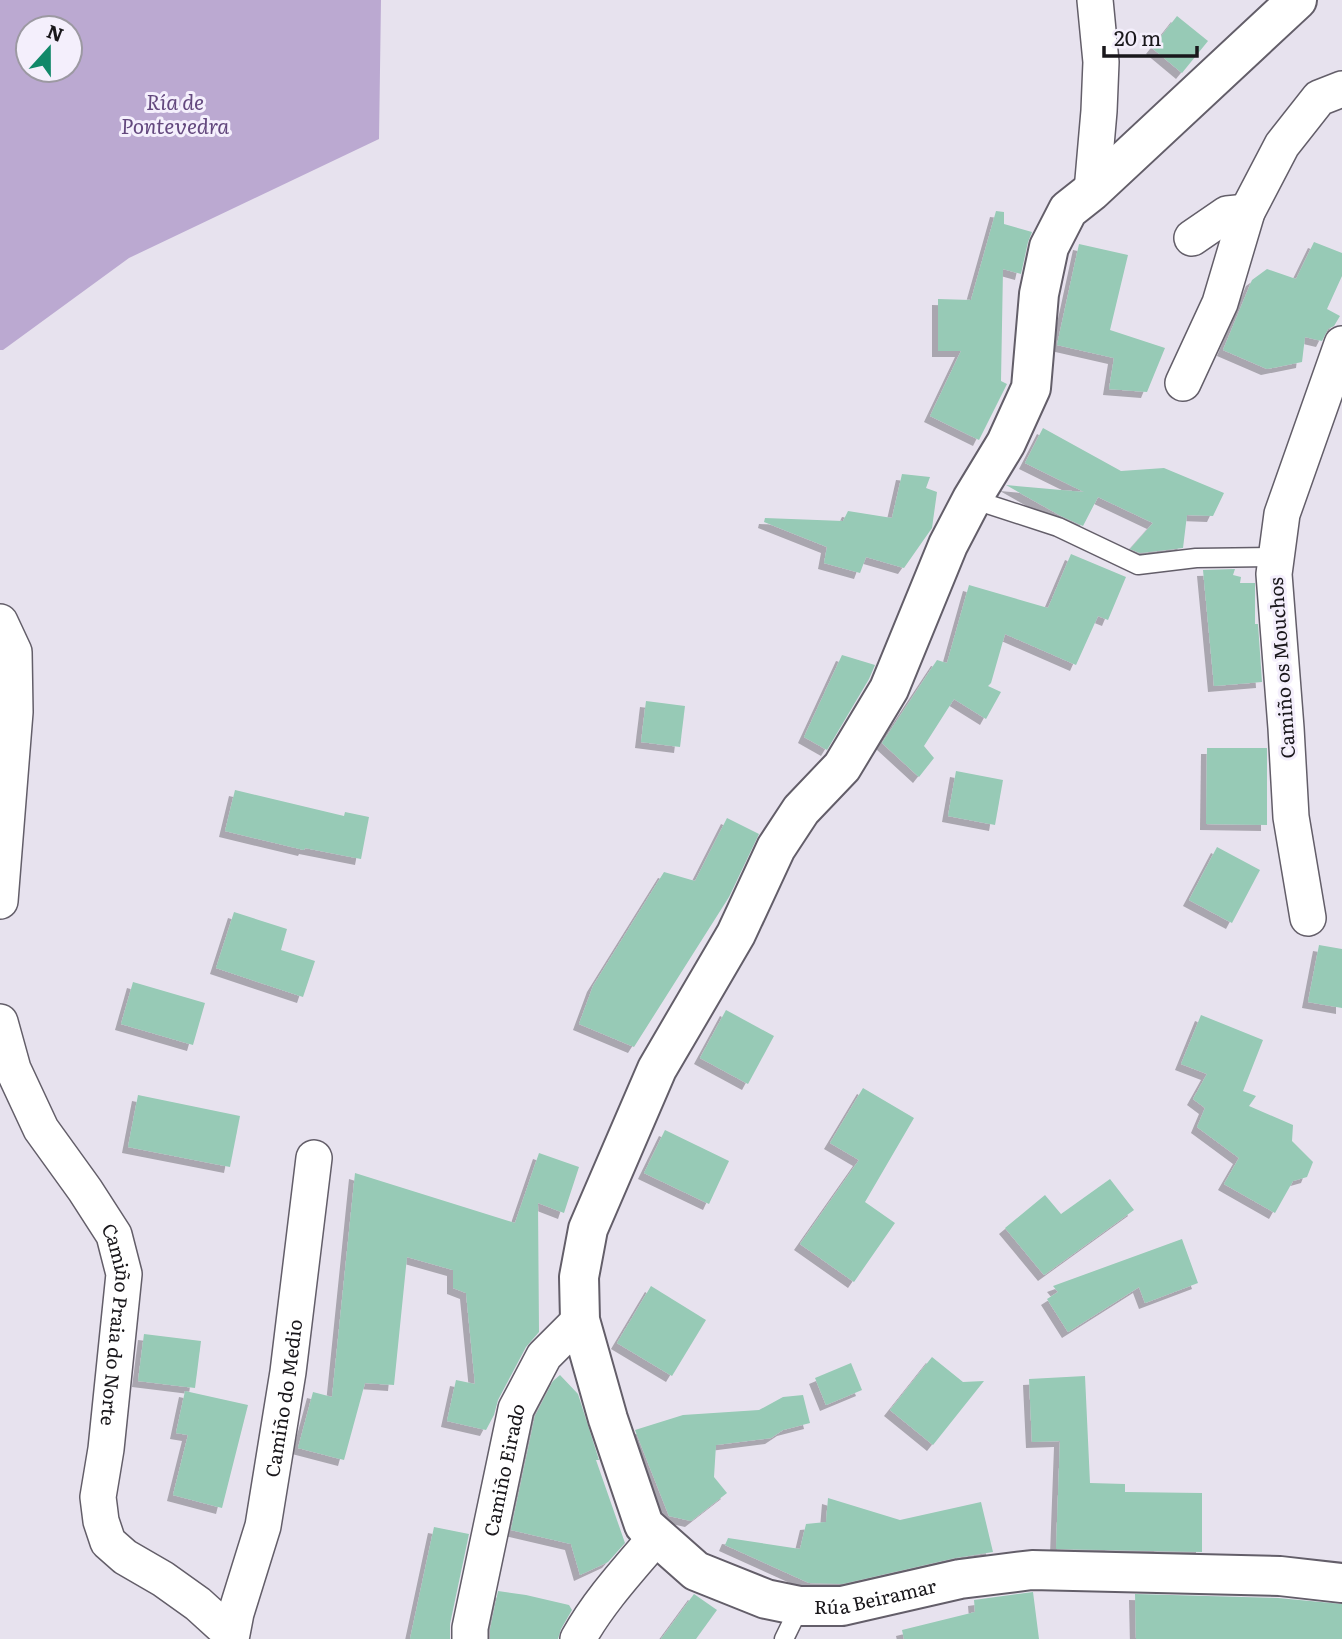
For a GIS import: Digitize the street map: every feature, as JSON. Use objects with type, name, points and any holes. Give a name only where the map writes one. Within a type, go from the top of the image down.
[{"type":"street","points":[[1092,191],[1101,62],[1096,0]]},
{"type":"street","name":"Rúa Beiramar","points":[[1297,0],[1092,191],[1068,210],[1049,247],[1039,294],[1031,388],[1006,443],[948,545],[889,689],[842,766],[801,810],[776,848],[736,934],[657,1069],[588,1229],[579,1276],[580,1320],[608,1419],[644,1525],[696,1571],[766,1599],[792,1623],[842,1606],[961,1579],[1031,1570],[1280,1576],[1342,1583]]},
{"type":"street","points":[[1183,383],[1220,303],[1247,212],[1282,145],[1319,98],[1342,89]]},
{"type":"street","points":[[1192,237],[1227,214],[1247,212]]},
{"type":"street","name":"Camiño os Mouchos","points":[[1308,918],[1291,817],[1274,574],[1282,514],[1342,344]]},
{"type":"street","points":[[0,622],[14,652],[15,712],[0,901]]},
{"type":"street","name":"Camiño Praia do Norte","points":[[0,1022],[13,1069],[41,1129],[114,1235],[124,1274],[106,1449],[98,1497],[101,1521],[108,1542],[125,1557],[198,1604],[231,1636]]},
{"type":"street","name":"Camiño do Medio","points":[[231,1636],[263,1526],[288,1372],[314,1158]]},
{"type":"street","name":"Camiño Eirado","points":[[470,1639],[470,1628],[516,1409],[544,1356],[580,1320]]},
{"type":"street","points":[[578,1639],[603,1600],[657,1536]]},
{"type":"lane","points":[[972,499],[1058,527],[1138,565],[1196,558],[1276,557]]},
{"type":"water","name":"Ría de Pontevedra","points":[[0,0],[381,0],[379,139],[129,258],[0,350]]},
{"type":"building","points":[[1177,16],[1208,41],[1182,73],[1152,48]]},
{"type":"building","points":[[996,211],[1004,212],[1004,224],[1032,232],[1021,274],[1003,269],[1001,381],[1007,384],[979,440],[930,416],[961,351],[938,351],[938,299],[971,300]]},
{"type":"building","points":[[1314,242],[1342,253],[1342,276],[1327,309],[1340,316],[1334,326],[1328,329],[1322,341],[1305,337],[1302,362],[1267,369],[1223,350],[1252,280],[1267,269],[1296,279]]},
{"type":"building","points":[[1079,244],[1128,255],[1110,330],[1165,348],[1147,392],[1109,389],[1114,358],[1057,345]]},
{"type":"building","points":[[1043,428],[1121,471],[1164,468],[1224,493],[1213,516],[1187,515],[1183,548],[1140,553],[1130,549],[1153,523],[1098,497],[1083,526],[1006,485],[1084,492],[1025,463]]},
{"type":"building","points":[[902,474],[930,477],[926,488],[937,492],[932,528],[904,568],[866,557],[860,573],[824,563],[827,547],[764,522],[765,518],[843,521],[848,511],[892,518]]},
{"type":"building","points":[[1071,554],[1126,577],[1108,620],[1098,616],[1076,665],[1005,634],[988,686],[1001,692],[986,719],[954,699],[924,746],[934,758],[919,777],[882,743],[937,660],[947,663],[969,585],[1048,608]]},
{"type":"building","points":[[1235,569],[1233,575],[1241,577],[1240,583],[1255,583],[1255,624],[1258,624],[1262,682],[1214,686],[1203,570]]},
{"type":"building","points":[[842,655],[875,665],[827,750],[804,737]]},
{"type":"building","points":[[646,701],[685,706],[680,747],[641,742]]},
{"type":"building","points":[[1207,748],[1267,748],[1267,825],[1206,824]]},
{"type":"building","points":[[956,771],[1003,780],[995,825],[948,816]]},
{"type":"building","points":[[235,790],[344,816],[345,812],[369,817],[361,859],[305,848],[304,850],[225,831]]},
{"type":"building","points":[[727,818],[759,834],[729,897],[634,1047],[579,1024],[593,986],[664,872],[695,881]]},
{"type":"building","points":[[1217,847],[1260,870],[1232,923],[1189,900]]},
{"type":"building","points":[[234,912],[287,929],[281,950],[315,961],[303,997],[216,968]]},
{"type":"building","points":[[1319,945],[1342,949],[1342,1008],[1308,1002]]},
{"type":"building","points":[[133,982],[205,1003],[193,1045],[121,1024]]},
{"type":"building","points":[[726,1010],[774,1036],[748,1084],[700,1058]]},
{"type":"building","points":[[1201,1015],[1263,1040],[1243,1091],[1256,1096],[1249,1106],[1293,1125],[1292,1141],[1313,1162],[1307,1177],[1293,1181],[1275,1213],[1224,1184],[1239,1158],[1197,1127],[1205,1108],[1193,1099],[1207,1074],[1181,1064]]},
{"type":"building","points":[[863,1088],[914,1118],[865,1202],[895,1223],[854,1282],[800,1244],[859,1160],[830,1143]]},
{"type":"building","points":[[138,1095],[240,1116],[230,1167],[128,1147]]},
{"type":"building","points":[[665,1130],[729,1161],[709,1204],[644,1173]]},
{"type":"building","points":[[539,1153],[579,1167],[564,1213],[538,1203],[539,1332],[526,1347],[498,1400],[486,1430],[447,1421],[456,1380],[475,1384],[466,1293],[453,1288],[453,1270],[407,1257],[394,1385],[365,1383],[344,1460],[298,1448],[313,1392],[332,1397],[355,1173],[515,1223]]},
{"type":"building","points":[[1110,1179],[1134,1210],[1044,1275],[1005,1228],[1045,1195],[1061,1214]]},
{"type":"building","points":[[1182,1239],[1198,1283],[1145,1303],[1139,1287],[1068,1332],[1047,1299],[1058,1292],[1053,1286]]},
{"type":"building","points":[[651,1286],[706,1320],[672,1376],[617,1343]]},
{"type":"building","points":[[144,1334],[201,1341],[195,1388],[138,1381]]},
{"type":"building","points":[[932,1357],[963,1382],[984,1381],[933,1445],[890,1410]]},
{"type":"building","points":[[851,1363],[862,1390],[826,1405],[815,1378]]},
{"type":"building","points":[[560,1375],[578,1394],[599,1460],[596,1460],[625,1543],[608,1562],[580,1575],[571,1544],[511,1530],[535,1416],[553,1381]]},
{"type":"building","points":[[1085,1376],[1090,1483],[1125,1484],[1125,1492],[1202,1493],[1202,1552],[1056,1549],[1060,1441],[1032,1442],[1029,1379]]},
{"type":"building","points":[[185,1391],[248,1405],[222,1508],[173,1495],[188,1435],[176,1433]]},
{"type":"building","points":[[803,1395],[810,1423],[783,1430],[771,1438],[716,1445],[714,1477],[727,1493],[691,1521],[669,1516],[635,1430],[683,1415],[759,1410],[783,1397]]},
{"type":"building","points":[[828,1498],[900,1520],[981,1502],[993,1552],[842,1584],[809,1583],[725,1545],[728,1538],[800,1549],[806,1524],[826,1522]]},
{"type":"building","points":[[434,1527],[469,1534],[450,1624],[450,1639],[410,1639]]},
{"type":"building","points":[[498,1591],[569,1605],[572,1610],[558,1639],[490,1639]]},
{"type":"building","points":[[1033,1592],[1039,1639],[904,1639],[902,1630],[975,1612],[974,1600]]},
{"type":"building","points":[[694,1594],[717,1610],[696,1639],[661,1639]]},
{"type":"building","points":[[1135,1594],[1278,1598],[1342,1604],[1342,1639],[1136,1639]]}]
